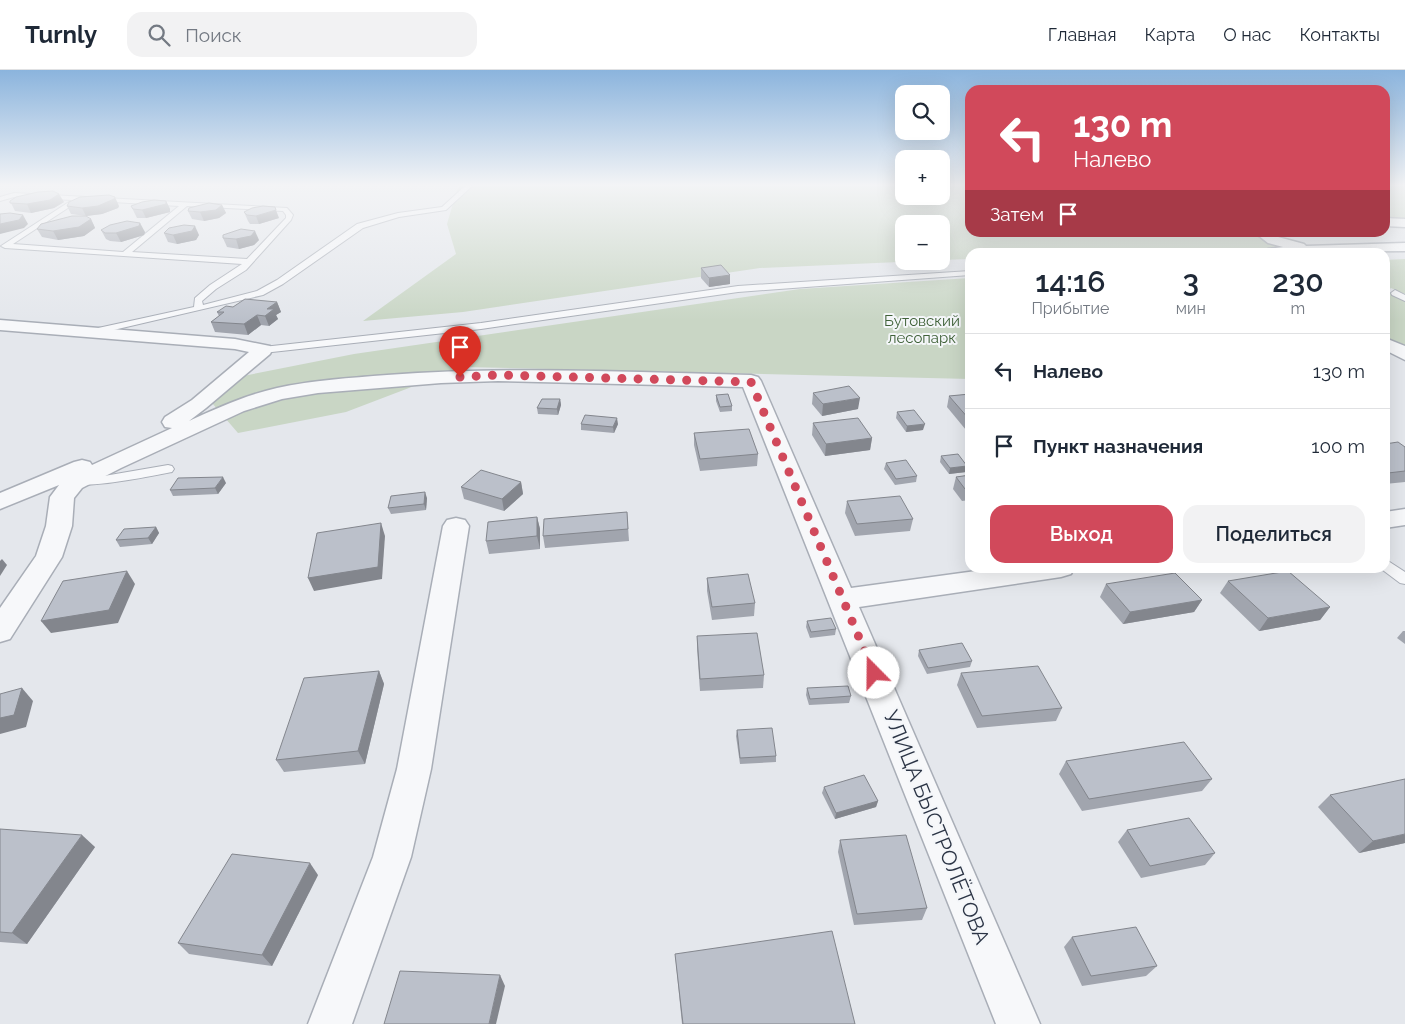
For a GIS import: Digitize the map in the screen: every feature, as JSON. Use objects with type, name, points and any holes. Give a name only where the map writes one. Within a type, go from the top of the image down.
[{"type":"street","points":[[1270,237],[1279,242],[1307,248]]},
{"type":"street","points":[[1375,248],[1405,247]]},
{"type":"street","points":[[0,325],[235,344],[263,350]]},
{"type":"street","points":[[1390,346],[1405,354]]},
{"type":"street","points":[[0,502],[114,453],[170,424],[198,404],[263,350]]},
{"type":"street","name":"УЛИЦА БЫСТРОЛЁТОВА","points":[[74,483],[120,459],[237,407],[278,394],[318,387],[498,375],[751,382],[843,599],[1018,1024]]},
{"type":"street","points":[[0,631],[48,556],[59,526],[62,497],[74,483]]},
{"type":"street","points":[[1390,519],[1405,517]]},
{"type":"street","points":[[330,1024],[392,857],[414,770],[456,526]]},
{"type":"street","points":[[843,599],[1026,573]]},
{"type":"lane","points":[[2,246],[27,231]]},
{"type":"lane","points":[[125,254],[153,231]]},
{"type":"lane","points":[[199,308],[198,300],[213,287],[243,268],[278,231]]},
{"type":"lane","points":[[92,332],[260,293],[280,282],[354,231]]},
{"type":"lane","points":[[2,246],[249,262]]},
{"type":"lane","points":[[263,350],[481,326],[738,289],[965,273]]},
{"type":"lane","points":[[1395,293],[1405,298]]},
{"type":"lane","points":[[74,483],[168,469]]},
{"type":"lane","points":[[1390,568],[1405,579]]},
{"type":"green space","points":[[449,231],[895,231],[895,262],[760,268],[463,312],[363,321],[456,254]]},
{"type":"green space","points":[[950,231],[965,231],[965,237],[1269,237],[1291,248],[965,248],[965,259],[950,260]]},
{"type":"green space","points":[[1405,259],[1405,294],[1390,289],[1390,260]]},
{"type":"green space","name":"Бутовский лесопарк","points":[[965,278],[965,379],[464,367],[346,412],[238,433],[212,403],[243,376],[354,354],[800,289]]},
{"type":"green space","points":[[1390,292],[1405,300],[1405,348],[1390,340]]},
{"type":"building","points":[[102,231],[124,231],[116,233],[105,233]]},
{"type":"building","points":[[166,231],[192,231],[173,235],[164,233]]},
{"type":"building","points":[[236,231],[255,231],[251,236],[236,239],[223,238],[223,235]]},
{"type":"building","points":[[721,265],[730,275],[709,278],[701,268]]},
{"type":"building","points":[[245,299],[277,302],[267,309],[274,309],[265,316],[257,315],[244,324],[211,322],[224,312],[217,312],[226,306],[233,307]]},
{"type":"building","points":[[849,386],[860,398],[823,404],[813,393]]},
{"type":"building","points":[[728,394],[732,406],[720,407],[716,395]]},
{"type":"building","points":[[965,394],[965,414],[949,396]]},
{"type":"building","points":[[542,399],[560,399],[557,409],[537,408]]},
{"type":"building","points":[[914,410],[925,424],[907,426],[897,412]]},
{"type":"building","points":[[585,415],[617,418],[613,427],[581,424]]},
{"type":"building","points":[[858,418],[872,438],[826,444],[813,423]]},
{"type":"building","points":[[749,429],[758,454],[700,459],[694,433]]},
{"type":"building","points":[[1398,442],[1405,447],[1405,471],[1390,473],[1390,443]]},
{"type":"building","points":[[958,454],[965,466],[950,468],[941,456]]},
{"type":"building","points":[[906,460],[917,476],[896,479],[886,463]]},
{"type":"building","points":[[481,470],[521,482],[502,499],[461,487]]},
{"type":"building","points":[[965,476],[965,489],[956,477]]},
{"type":"building","points":[[223,477],[215,488],[170,490],[178,478]]},
{"type":"building","points":[[425,492],[424,504],[388,508],[391,496]]},
{"type":"building","points":[[900,496],[913,519],[857,524],[847,501]]},
{"type":"building","points":[[627,512],[628,529],[543,536],[544,519]]},
{"type":"building","points":[[537,517],[537,536],[486,541],[488,522]]},
{"type":"building","points":[[381,523],[378,567],[308,578],[317,533]]},
{"type":"building","points":[[156,527],[148,538],[116,540],[124,529]]},
{"type":"building","points":[[127,571],[109,610],[41,621],[63,581]]},
{"type":"building","points":[[1175,573],[1202,600],[1130,612],[1106,584]]},
{"type":"building","points":[[1276,573],[1290,573],[1330,607],[1268,618],[1228,581]]},
{"type":"building","points":[[748,574],[755,603],[712,607],[707,578]]},
{"type":"building","points":[[831,618],[836,629],[811,632],[807,621]]},
{"type":"building","points":[[757,633],[764,675],[700,679],[697,636]]},
{"type":"building","points":[[962,643],[972,661],[928,668],[919,650]]},
{"type":"building","points":[[1038,666],[1062,708],[982,716],[961,673]]},
{"type":"building","points":[[379,671],[358,751],[276,760],[304,678]]},
{"type":"building","points":[[848,686],[851,696],[810,699],[807,688]]},
{"type":"building","points":[[22,688],[14,715],[0,718],[0,694]]},
{"type":"building","points":[[772,728],[776,756],[740,758],[737,730]]},
{"type":"building","points":[[1184,742],[1212,779],[1089,799],[1066,761]]},
{"type":"building","points":[[864,775],[878,801],[836,813],[824,787]]},
{"type":"building","points":[[1405,779],[1405,834],[1373,841],[1330,795]]},
{"type":"building","points":[[1189,818],[1215,853],[1150,866],[1127,830]]},
{"type":"building","points":[[0,829],[82,835],[12,933],[0,932]]},
{"type":"building","points":[[906,835],[927,908],[857,914],[840,840]]},
{"type":"building","points":[[232,854],[310,863],[262,955],[178,943]]},
{"type":"building","points":[[1136,927],[1157,966],[1091,976],[1072,937]]},
{"type":"building","points":[[832,931],[855,1024],[683,1024],[675,954]]},
{"type":"building","points":[[400,971],[500,975],[489,1024],[384,1024]]},
{"type":"route","points":[[460,377],[498,375],[751,382],[874,673]]}]
